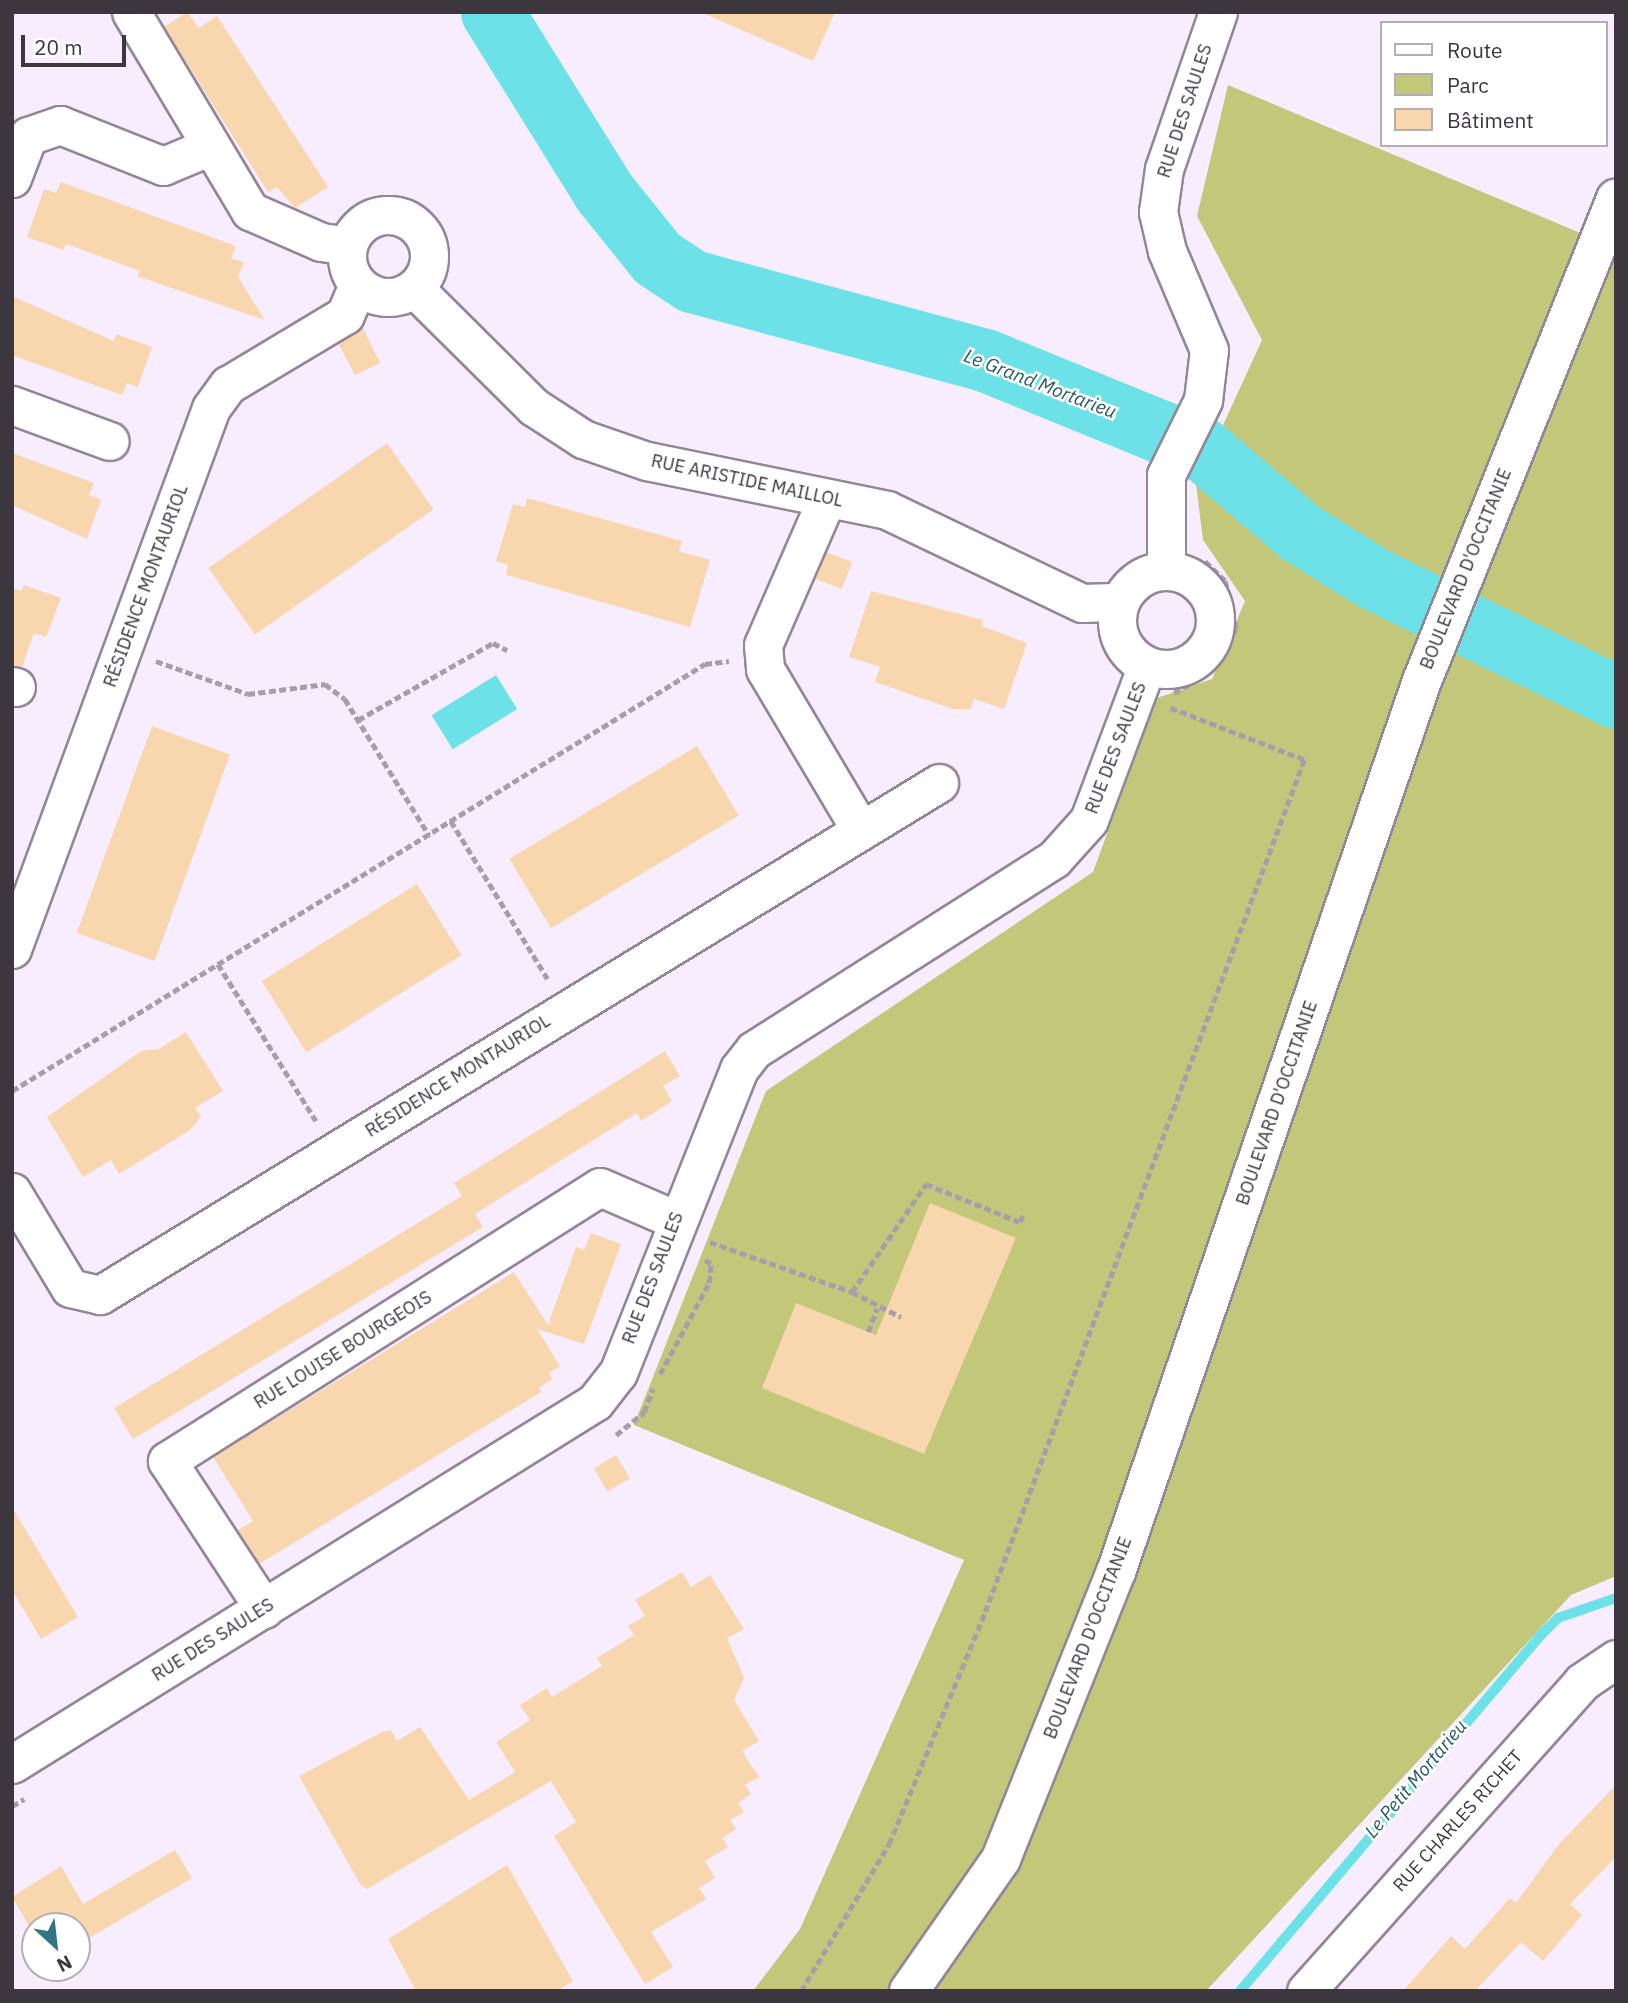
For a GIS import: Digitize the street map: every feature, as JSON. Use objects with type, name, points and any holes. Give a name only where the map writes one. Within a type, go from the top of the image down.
[{"type":"main road","name":"BOULEVARD D'OCCITANIE","points":[[909,1991],[1000,1859],[1116,1572],[1422,681],[1472,551],[1616,199]]},
{"type":"street","points":[[131,12],[250,211],[321,242],[348,246]]},
{"type":"street","name":"RUE DES SAULES","points":[[1166,570],[1166,475],[1203,400],[1209,350],[1167,251],[1158,212],[1164,169],[1218,12]]},
{"type":"street","points":[[12,178],[28,136],[60,125],[163,166],[211,146]]},
{"type":"street","points":[[386,215],[411,222],[430,258],[415,289],[388,298],[358,285],[348,246],[369,220],[386,215]]},
{"type":"street","name":"RÉSIDENCE MONTAURIOL","points":[[12,949],[211,408],[228,386],[345,315],[358,285]]},
{"type":"street","name":"RUE ARISTIDE MAILLOL","points":[[415,289],[534,407],[583,439],[647,461],[827,498],[935,528],[1082,603],[1119,602]]},
{"type":"street","points":[[12,405],[110,441]]},
{"type":"street","points":[[827,498],[763,645],[764,657],[860,831]]},
{"type":"street","points":[[1166,570],[1204,588],[1214,629],[1189,663],[1147,666],[1121,639],[1119,602],[1138,579],[1166,570]]},
{"type":"street","name":"RUE DES SAULES","points":[[12,1764],[595,1402],[618,1373],[674,1219],[739,1069],[754,1050],[1007,892],[1054,859],[1089,820],[1147,666]]},
{"type":"street","name":"RÉSIDENCE MONTAURIOL","points":[[12,1192],[70,1288],[100,1295],[939,783]]},
{"type":"street","name":"RUE LOUISE BOURGEOIS","points":[[264,1609],[167,1461],[600,1187],[674,1219]]},
{"type":"street","name":"RUE CHARLES RICHET","points":[[1306,1991],[1582,1682],[1616,1659]]},
{"type":"path","points":[[358,720],[493,643],[507,650]]},
{"type":"path","points":[[122,648],[248,694],[325,684],[358,720],[429,835]]},
{"type":"path","points":[[12,1091],[705,664],[764,657]]},
{"type":"path","points":[[801,1991],[889,1844],[985,1612],[1304,760],[1162,705]]},
{"type":"path","points":[[451,821],[567,1009]]},
{"type":"path","points":[[218,964],[335,1152]]},
{"type":"path","points":[[852,1292],[926,1184],[1020,1222],[1023,1216]]},
{"type":"path","points":[[708,1241],[852,1292],[877,1309],[901,1317]]},
{"type":"path","points":[[868,1332],[877,1309]]},
{"type":"green space","points":[[1228,85],[1616,248],[1616,1576],[1571,1595],[1206,1991],[753,1991],[800,1929],[964,1560],[634,1425],[766,1091],[1093,872],[1157,698],[1212,679],[1245,601],[1203,540],[1196,484],[1262,340],[1197,216]]},
{"type":"water","points":[[496,675],[517,709],[453,749],[432,715]]},
{"type":"building","points":[[187,12],[199,28],[217,16],[328,187],[295,208],[277,187],[268,192],[164,27]]},
{"type":"building","points":[[700,12],[835,12],[813,61]]},
{"type":"building","points":[[61,182],[236,246],[231,258],[244,262],[238,277],[265,320],[137,276],[140,271],[66,244],[64,250],[27,237],[44,189],[56,193]]},
{"type":"building","points":[[12,296],[114,341],[116,334],[152,347],[138,387],[127,383],[122,395],[12,355]]},
{"type":"building","points":[[362,326],[380,363],[355,375],[338,343]]},
{"type":"building","points":[[387,443],[433,509],[255,634],[208,568]]},
{"type":"building","points":[[12,453],[94,483],[89,495],[101,500],[87,539],[12,505]]},
{"type":"building","points":[[527,498],[682,541],[679,551],[710,560],[690,627],[506,575],[508,565],[496,561],[513,504],[525,507]]},
{"type":"building","points":[[826,552],[852,562],[842,589],[816,579]]},
{"type":"building","points":[[24,585],[61,598],[46,637],[34,633],[22,667],[12,666],[12,588],[21,591]]},
{"type":"building","points":[[871,591],[983,620],[982,626],[1027,643],[1004,709],[974,699],[971,709],[953,709],[875,682],[880,667],[849,657]]},
{"type":"building","points":[[152,726],[230,754],[155,961],[77,933]]},
{"type":"building","points":[[697,746],[739,815],[551,928],[509,859]]},
{"type":"building","points":[[417,884],[462,955],[306,1052],[262,981]]},
{"type":"building","points":[[186,1032],[223,1091],[195,1108],[201,1117],[190,1130],[119,1174],[111,1160],[83,1177],[47,1117],[141,1051],[159,1049]]},
{"type":"building","points":[[665,1051],[680,1076],[663,1086],[672,1101],[641,1121],[637,1113],[534,1177],[475,1214],[483,1227],[133,1439],[114,1408],[462,1196],[454,1183]]},
{"type":"building","points":[[930,1203],[1016,1238],[924,1454],[762,1388],[796,1303],[876,1335]]},
{"type":"building","points":[[591,1233],[621,1244],[584,1344],[537,1329],[560,1366],[549,1373],[552,1379],[539,1388],[541,1392],[259,1564],[238,1530],[253,1521],[213,1457],[514,1272],[548,1325],[576,1247],[584,1250]]},
{"type":"building","points":[[616,1455],[630,1478],[608,1492],[594,1468]]},
{"type":"building","points":[[12,1507],[78,1617],[41,1639],[12,1590]]},
{"type":"building","points":[[682,1572],[691,1587],[710,1575],[744,1629],[727,1638],[744,1678],[734,1700],[759,1741],[742,1751],[759,1777],[745,1785],[751,1794],[738,1803],[744,1812],[730,1820],[736,1829],[722,1838],[728,1847],[705,1861],[715,1878],[699,1888],[706,1899],[651,1932],[673,1967],[645,1984],[554,1836],[576,1822],[551,1781],[367,1889],[360,1884],[299,1776],[382,1732],[391,1730],[397,1741],[420,1727],[469,1800],[515,1772],[496,1742],[530,1720],[520,1705],[547,1688],[552,1697],[602,1666],[597,1658],[634,1635],[628,1626],[645,1616],[635,1600]]},
{"type":"building","points":[[1616,1785],[1616,1857],[1570,1904],[1582,1915],[1543,1961],[1521,1942],[1475,1991],[1403,1991],[1451,1936],[1465,1949],[1510,1898],[1516,1903],[1559,1844]]},
{"type":"building","points":[[175,1850],[192,1878],[91,1937],[91,1912],[21,1912],[12,1897],[61,1866],[83,1904]]},
{"type":"building","points":[[507,1865],[573,1981],[556,1991],[416,1991],[388,1939]]},
{"type":"waterway","name":"Le Grand Mortarieu","points":[[492,12],[604,192],[657,258],[692,281],[985,360],[1201,448],[1301,533],[1373,578],[1616,697]]},
{"type":"waterway","name":"Le Petit Mortarieu","points":[[1240,1991],[1542,1634],[1558,1618],[1616,1598]]}]
